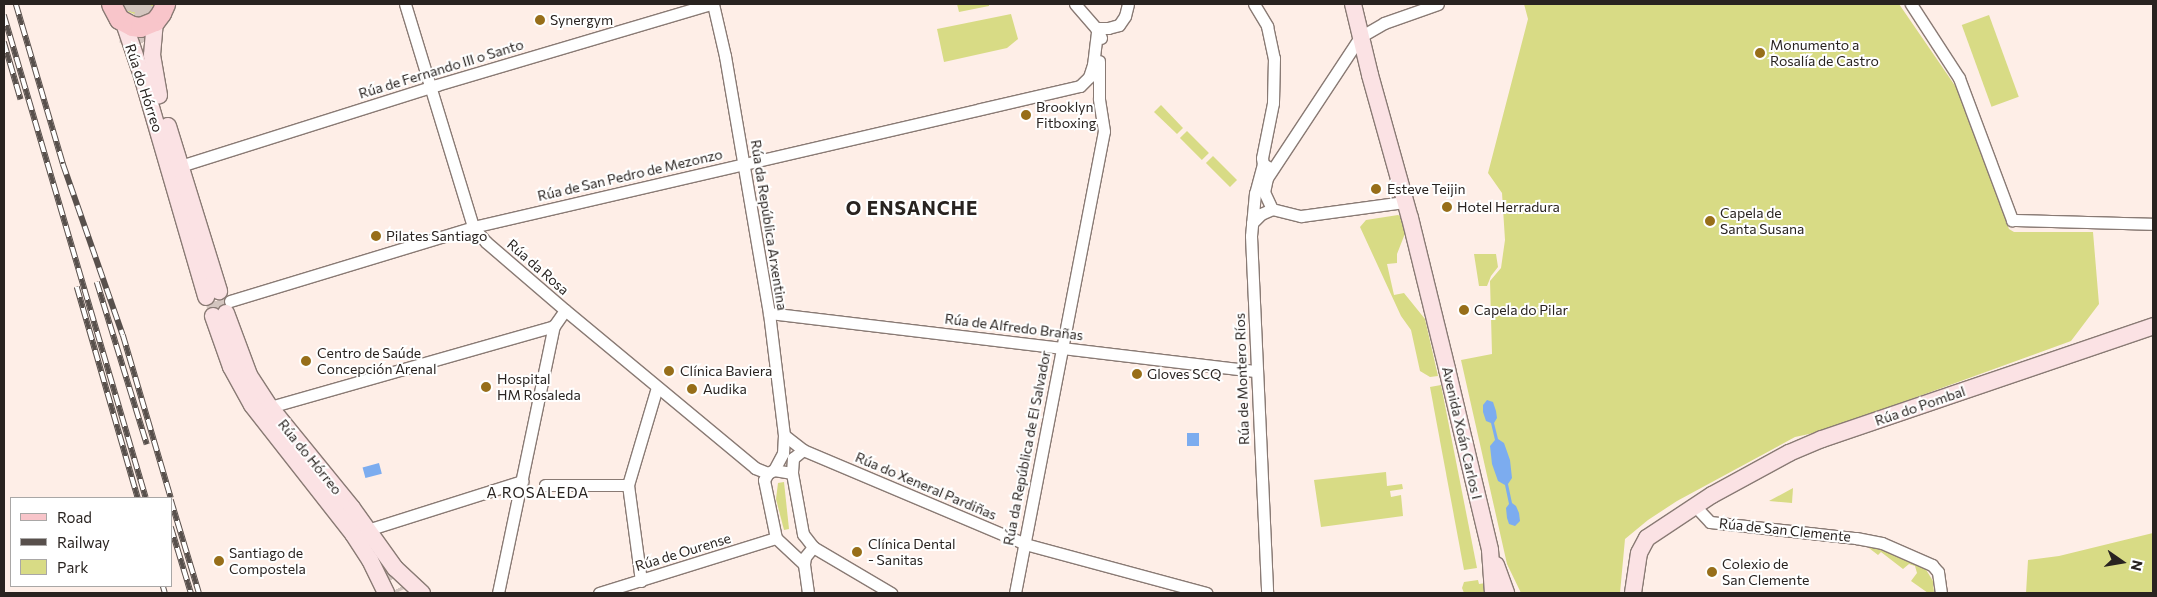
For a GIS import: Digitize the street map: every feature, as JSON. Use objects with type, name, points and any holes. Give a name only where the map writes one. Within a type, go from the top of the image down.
[{"type":"main road","points":[[94,4],[140,26],[155,21],[165,4]]},
{"type":"street","name":"Rúa da Rosa","points":[[405,4],[429,88],[473,227],[486,242],[565,310],[755,468],[771,472]]},
{"type":"street","name":"Rúa de Fernando III o Santo","points":[[180,166],[429,88],[712,4]]},
{"type":"street","name":"Rúa da República Arxentina","points":[[712,4],[725,56],[744,164],[768,312],[784,435],[783,454],[771,472]]},
{"type":"street","points":[[1075,4],[1097,30],[1119,25],[1123,20],[1128,4]]},
{"type":"street","points":[[1254,4],[1266,26],[1274,58],[1273,103],[1264,149],[1268,166],[1264,192],[1272,209]]},
{"type":"street","name":"Avenida Xoán Carlos I","points":[[1353,4],[1360,37],[1434,316],[1490,550]]},
{"type":"street","points":[[1360,37],[1376,26],[1438,4]]},
{"type":"street","points":[[1911,4],[1959,78],[2010,218],[2015,222],[2153,224]]},
{"type":"street","name":"Rúa do Hórreo","points":[[117,14],[139,65],[219,304],[249,375],[270,408],[368,530],[395,568],[419,590]]},
{"type":"street","name":"Rúa do Hórreo","points":[[155,21],[152,67],[219,304],[232,367],[252,405],[353,534],[370,560],[386,593]]},
{"type":"street","name":"Rúa de San Pedro de Mezonzo","points":[[219,304],[473,227],[1068,90],[1084,83],[1092,65],[1097,30]]},
{"type":"street","name":"Rúa da República de El Salvador","points":[[1015,593],[1104,131],[1098,74],[1102,39],[1097,30]]},
{"type":"street","name":"Rúa de Montero Ríos","points":[[1267,593],[1256,371],[1252,223],[1255,193],[1268,166],[1360,37]]},
{"type":"street","points":[[1252,223],[1261,214],[1272,209],[1301,216],[1404,202]]},
{"type":"street","points":[[498,593],[554,326],[565,310]]},
{"type":"street","name":"Rúa de Alfredo Brañas","points":[[768,312],[1256,371]]},
{"type":"street","points":[[270,408],[554,326]]},
{"type":"street","name":"Rúa do Pombal","points":[[1695,506],[1804,446],[2153,326]]},
{"type":"street","points":[[641,581],[628,485],[657,387]]},
{"type":"street","name":"Rúa do Xeneral Pardiñas","points":[[784,435],[803,450],[1025,544],[1206,593]]},
{"type":"street","points":[[803,450],[794,458],[792,473],[800,528],[813,547],[891,593]]},
{"type":"street","points":[[792,473],[771,472],[764,480],[776,538],[804,564]]},
{"type":"street","points":[[368,530],[522,482]]},
{"type":"street","points":[[545,486],[628,485]]},
{"type":"street","points":[[1633,593],[1637,559],[1644,542],[1695,506]]},
{"type":"street","name":"Rúa de San Clemente","points":[[1695,506],[1710,522],[1856,538],[1882,544],[1932,565],[1938,572],[1941,593]]},
{"type":"street","name":"Rúa de Ourense","points":[[599,593],[776,538]]},
{"type":"street","points":[[808,593],[804,564],[805,556],[813,547]]},
{"type":"street","points":[[1490,550],[1492,573],[1504,591]]},
{"type":"street","points":[[1490,550],[1504,591]]},
{"type":"street","points":[[1488,593],[1488,580],[1492,573]]},
{"type":"street","points":[[391,593],[404,585],[419,590]]},
{"type":"green space","points":[[123,4],[155,4],[147,14],[136,15],[127,11]]},
{"type":"green space","points":[[957,4],[989,4],[989,6],[959,12]]},
{"type":"green space","points":[[1524,4],[1899,4],[1958,90],[2009,229],[2014,232],[2093,232],[2099,304],[2071,341],[1823,431],[1795,437],[1677,501],[1648,520],[1625,539],[1620,593],[1521,593],[1507,564],[1461,360],[1492,354],[1490,281],[1501,268],[1505,240],[1502,193],[1488,173],[1528,19]]},
{"type":"green space","points":[[1011,14],[1018,39],[1007,48],[944,62],[937,29]]},
{"type":"green space","points":[[1989,15],[2019,97],[1992,107],[1962,25]]},
{"type":"green space","points":[[1161,105],[1183,128],[1177,134],[1154,112]]},
{"type":"green space","points":[[1187,131],[1209,153],[1202,160],[1180,138]]},
{"type":"green space","points":[[1213,156],[1237,180],[1230,187],[1206,163]]},
{"type":"green space","points":[[1398,215],[1402,217],[1406,231],[1397,254],[1397,263],[1387,264],[1394,295],[1404,293],[1425,319],[1438,376],[1430,377],[1420,371],[1411,330],[1401,316],[1360,227],[1366,220]]},
{"type":"green space","points":[[1474,254],[1496,254],[1498,267],[1491,276],[1487,286],[1479,286]]},
{"type":"green space","points":[[1441,385],[1477,568],[1464,570],[1430,387]]},
{"type":"green space","points":[[1386,472],[1387,486],[1402,484],[1403,489],[1390,491],[1391,497],[1401,495],[1403,516],[1321,527],[1314,480]]},
{"type":"green space","points":[[784,482],[789,529],[784,530],[776,499],[778,483]]},
{"type":"green space","points":[[1793,488],[1792,503],[1769,501]]},
{"type":"green space","points":[[2153,533],[2153,593],[2026,593],[2028,560],[2059,556]]},
{"type":"green space","points":[[1865,545],[1888,552],[1925,568],[1933,581],[1934,593],[1928,593],[1911,581],[1917,573],[1915,566],[1909,564],[1903,569],[1881,552],[1878,555]]},
{"type":"green space","points":[[1478,580],[1479,584],[1486,583],[1486,593],[1464,593],[1462,588],[1464,582]]},
{"type":"water","points":[[1487,400],[1493,402],[1497,418],[1494,423],[1498,439],[1504,443],[1510,460],[1512,478],[1508,484],[1512,503],[1516,506],[1520,521],[1515,526],[1509,524],[1506,508],[1509,504],[1505,485],[1498,481],[1492,464],[1490,446],[1495,440],[1491,423],[1486,421],[1483,412],[1483,405]]},
{"type":"water","points":[[1187,433],[1199,433],[1199,446],[1187,446]]},
{"type":"water","points":[[379,463],[382,474],[365,478],[363,467]]},
{"type":"tunnel","points":[[130,43],[133,4]]},
{"type":"tunnel","points":[[148,4],[143,21],[144,63],[150,85]]},
{"type":"tunnel","points":[[206,270],[227,336]]},
{"type":"tunnel","points":[[379,562],[395,593]]},
{"type":"railway","points":[[16,4],[63,164],[123,335],[171,497]]},
{"type":"railway","points":[[4,15],[146,497]]},
{"type":"railway","points":[[4,42],[21,100]]},
{"type":"railway","points":[[97,282],[147,445]]},
{"type":"railway","points":[[77,287],[138,497]]},
{"type":"railway","points":[[172,503],[199,593]]},
{"type":"railway","points":[[172,530],[191,593]]},
{"type":"railway","points":[[163,587],[165,593]]},
{"type":"place","name":"Synergym","points":[[540,20]]},
{"type":"place","name":"Monumento a Rosalía de Castro","points":[[1760,53]]},
{"type":"place","name":"Brooklyn Fitboxing","points":[[1026,115]]},
{"type":"place","name":"Esteve Teijin","points":[[1376,189]]},
{"type":"place","name":"Hotel Herradura","points":[[1447,207]]},
{"type":"place","name":"Capela de Santa Susana","points":[[1710,221]]},
{"type":"place","name":"Pilates Santiago","points":[[376,236]]},
{"type":"place","name":"Capela do Pilar","points":[[1464,310]]},
{"type":"place","name":"Centro de Saúde Concepción Arenal","points":[[306,361]]},
{"type":"place","name":"Clínica Baviera","points":[[669,371]]},
{"type":"place","name":"Gloves SCQ","points":[[1137,374]]},
{"type":"place","name":"Hospital HM Rosaleda","points":[[486,387]]},
{"type":"place","name":"Audika","points":[[692,389]]},
{"type":"place","name":"Clínica Dental - Sanitas","points":[[857,552]]},
{"type":"place","name":"Santiago de Compostela","points":[[219,561]]},
{"type":"place","name":"Colexio de San Clemente","points":[[1712,572]]},
{"type":"district","name":"O ENSANCHE","points":[[912,208]]},
{"type":"district","name":"A ROSALEDA","points":[[538,493]]}]
